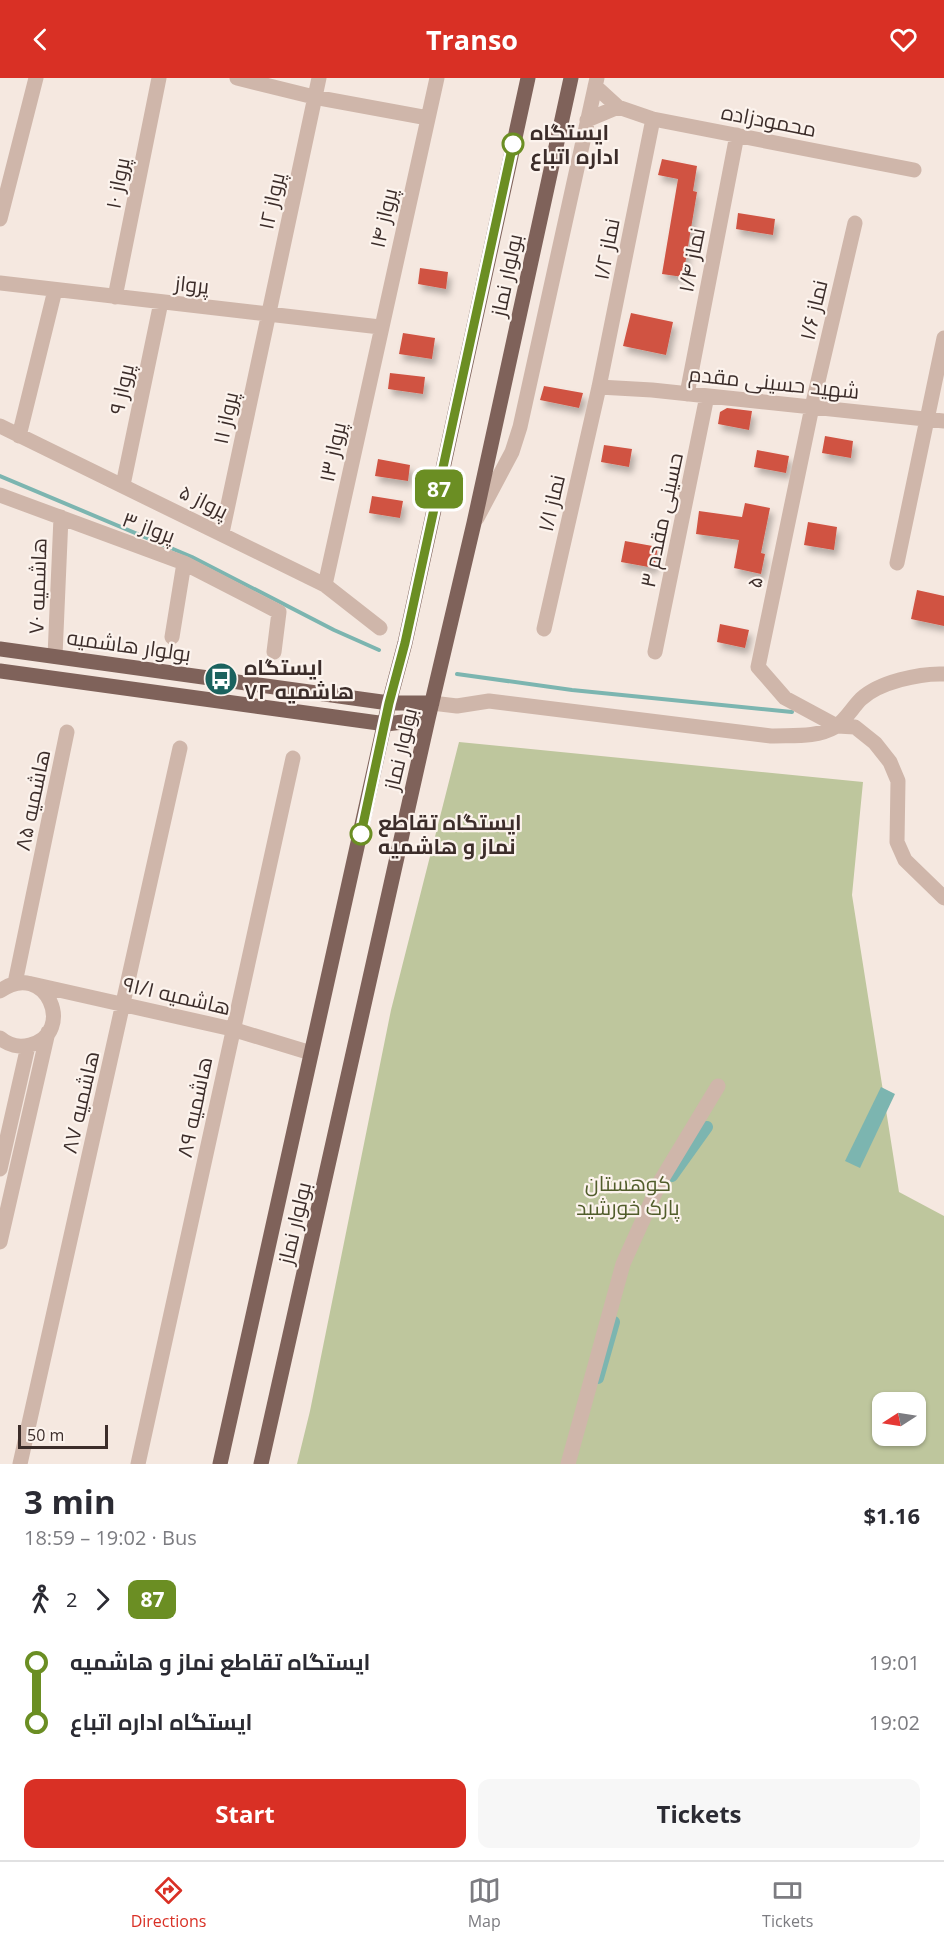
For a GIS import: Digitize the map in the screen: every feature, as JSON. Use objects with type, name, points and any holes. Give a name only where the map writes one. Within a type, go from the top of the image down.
[{"type":"main road","name":"بولوار نماز","points":[[220,1464],[389,703],[405,643],[528,78]]},
{"type":"main road","name":"بولوار نماز","points":[[261,1464],[474,523],[571,78]]},
{"type":"main road","name":"بولوار هاشمیه","points":[[0,649],[389,703],[432,703]]},
{"type":"main road","name":"بولوار هاشمیه","points":[[0,671],[386,724],[428,719]]},
{"type":"street","points":[[0,219],[36,78]]},
{"type":"street","name":"پرواز ۱۰","points":[[115,297],[159,78]]},
{"type":"street","points":[[237,78],[314,97],[428,118]]},
{"type":"street","name":"پرواز ۱۲","points":[[269,313],[319,78]]},
{"type":"street","name":"پرواز ۱۴","points":[[380,327],[437,78]]},
{"type":"street","points":[[474,523],[510,458],[520,427],[596,82]]},
{"type":"street","name":"محمودزاده","points":[[596,82],[618,107],[653,119],[914,170]]},
{"type":"street","points":[[587,120],[618,107]]},
{"type":"street","name":"نماز ۱/۲","points":[[599,387],[653,119]]},
{"type":"street","name":"نماز ۱/۴","points":[[687,394],[737,135]]},
{"type":"street","name":"نماز ۱/۶","points":[[812,407],[855,223]]},
{"type":"street","name":"پرواز","points":[[0,283],[380,327]]},
{"type":"street","points":[[19,436],[56,290]]},
{"type":"street","name":"پرواز ۹","points":[[123,485],[161,302]]},
{"type":"street","name":"پرواز ۱۱","points":[[222,532],[269,313]]},
{"type":"street","name":"پرواز ۱۳","points":[[325,585],[380,327]]},
{"type":"street","points":[[897,563],[944,338]]},
{"type":"street","name":"شهید حسینی مقدم","points":[[599,387],[707,396],[944,422]]},
{"type":"street","name":"نماز ۱/۱","points":[[544,629],[599,387]]},
{"type":"street","name":"حسینی مقدم ۳","points":[[655,652],[707,396]]},
{"type":"street","name":"۵","points":[[812,407],[758,667],[785,698],[837,726]]},
{"type":"street","name":"پرواز ۵","points":[[0,426],[222,532],[325,585],[380,628]]},
{"type":"street","name":"پرواز ۳","points":[[0,495],[183,562],[279,612],[274,652]]},
{"type":"street","name":"هاشمیه ۷۰","points":[[55,656],[61,517]]},
{"type":"street","points":[[172,637],[183,562]]},
{"type":"street","points":[[837,726],[862,697],[913,676],[944,674]]},
{"type":"street","points":[[428,719],[457,706],[489,701],[771,736],[814,735],[837,726],[855,727],[875,743],[890,762],[898,781],[897,842],[905,860],[944,898]]},
{"type":"street","points":[[432,703],[457,706]]},
{"type":"street","name":"هاشمیه ۸۵","points":[[15,983],[67,732]]},
{"type":"street","name":"هاشمیه ۸۷","points":[[21,1464],[180,748]]},
{"type":"street","name":"هاشمیه ۸۹","points":[[138,1464],[293,758]]},
{"type":"street","points":[[0,990],[15,983]]},
{"type":"street","name":"هاشمیه ۹۱/۱","points":[[15,983],[32,984],[232,1029],[311,1053]]},
{"type":"street","points":[[0,1242],[48,1032],[52,1025],[53,1008],[46,993],[32,984]]},
{"type":"street","points":[[0,1038],[11,1045],[28,1046],[36,1043],[48,1032]]},
{"type":"street","points":[[0,1169],[28,1046]]},
{"type":"street","points":[[568,1464],[623,1264],[660,1182],[718,1086]]},
{"type":"green space","name":"کوهستان پارک خورشید","points":[[459,742],[863,782],[852,895],[899,1192],[944,1216],[944,1464],[297,1464],[310,1411],[391,1010]]},
{"type":"water","points":[[881,1087],[895,1094],[860,1168],[845,1161]]},
{"type":"building","points":[[662,159],[697,166],[693,191],[697,192],[683,277],[662,274],[678,179],[658,175]]},
{"type":"building","points":[[738,213],[775,219],[773,235],[736,229]]},
{"type":"building","points":[[420,268],[448,272],[446,289],[418,284]]},
{"type":"building","points":[[631,313],[673,322],[666,355],[623,346]]},
{"type":"building","points":[[403,333],[435,338],[432,359],[399,354]]},
{"type":"building","points":[[390,373],[425,377],[423,394],[388,389]]},
{"type":"building","points":[[544,386],[583,393],[579,408],[540,400]]},
{"type":"building","points":[[727,408],[752,411],[749,430],[718,424],[720,412]]},
{"type":"building","points":[[825,436],[853,441],[851,458],[822,453]]},
{"type":"building","points":[[604,445],[632,449],[629,467],[601,462]]},
{"type":"building","points":[[757,450],[789,456],[786,473],[754,467]]},
{"type":"building","points":[[378,459],[410,465],[408,481],[375,476]]},
{"type":"building","points":[[372,496],[403,501],[400,518],[369,513]]},
{"type":"building","points":[[745,503],[770,508],[761,553],[765,554],[761,574],[734,568],[739,540],[696,534],[699,511],[742,517]]},
{"type":"building","points":[[808,522],[837,527],[834,550],[804,545]]},
{"type":"building","points":[[625,541],[658,547],[654,568],[621,562]]},
{"type":"building","points":[[917,590],[944,596],[944,626],[911,619]]},
{"type":"building","points":[[720,624],[749,630],[745,648],[717,642]]},
{"type":"waterway","points":[[0,476],[192,557],[334,630],[379,650]]},
{"type":"waterway","points":[[457,674],[572,690],[792,712]]},
{"type":"waterway","points":[[672,1176],[707,1127]]},
{"type":"waterway","points":[[598,1378],[614,1322]]},
{"type":"bus line","name":"87","points":[[361,834],[389,703],[405,643],[513,144]]},
{"type":"place","name":"ایستگاه اداره اتباع","points":[[513,144]]},
{"type":"place","name":"ایستگاه هاشمیه ۷۲","points":[[221,679]]},
{"type":"place","name":"ایستگاه تقاطع نماز و هاشمیه","points":[[361,834]]}]
